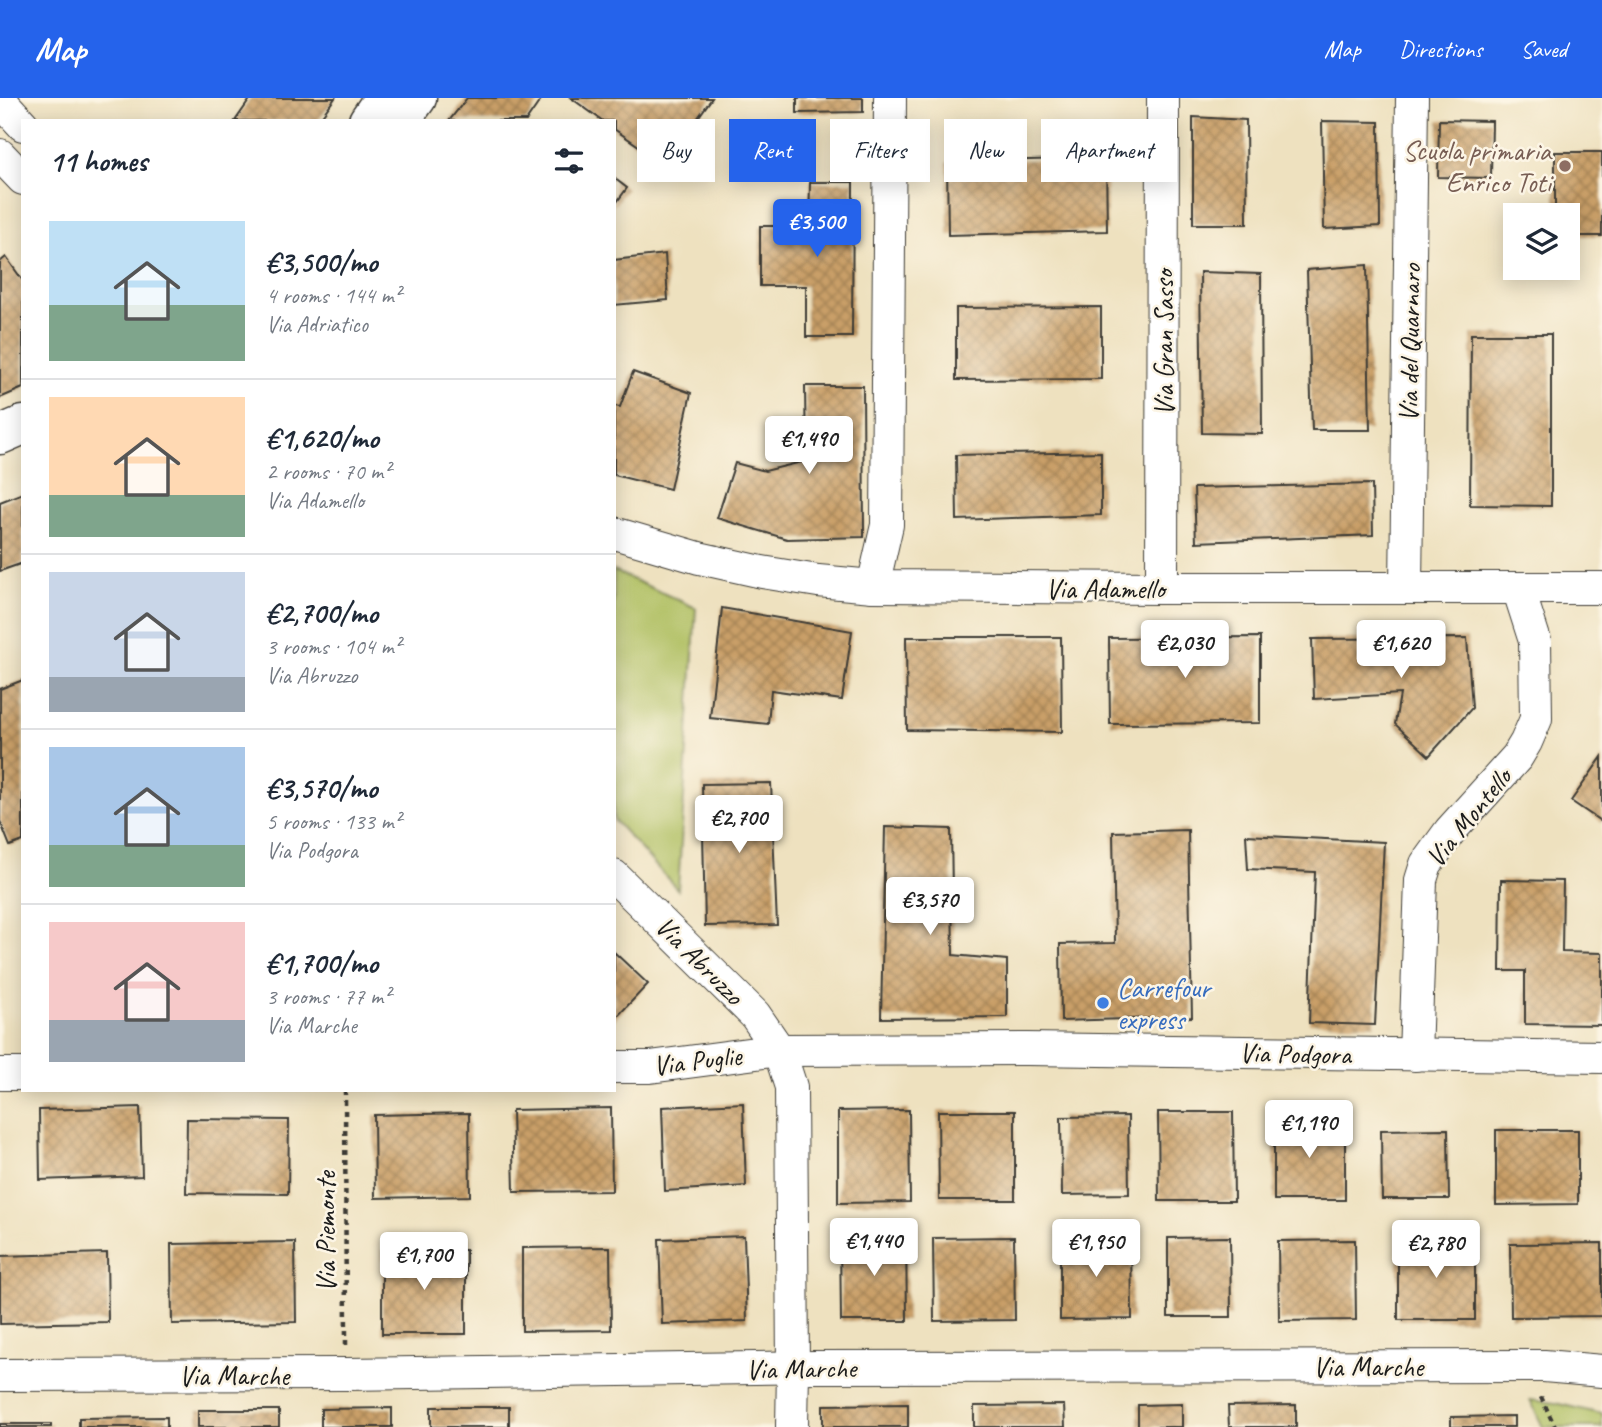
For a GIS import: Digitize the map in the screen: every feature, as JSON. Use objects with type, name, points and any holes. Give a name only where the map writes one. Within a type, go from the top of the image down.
[{"type":"street","points":[[369,119],[384,98]]},
{"type":"street","points":[[401,119],[417,98]]},
{"type":"street","points":[[873,586],[887,525],[890,98]]},
{"type":"street","name":"Via Gran Sasso","points":[[1162,588],[1163,98]]},
{"type":"street","name":"Via del Quarnaro","points":[[1406,588],[1412,98]]},
{"type":"street","points":[[0,100],[21,123]]},
{"type":"street","points":[[0,155],[21,177]]},
{"type":"street","points":[[0,435],[21,426]]},
{"type":"street","points":[[0,463],[21,455]]},
{"type":"street","name":"Via Adamello","points":[[616,534],[699,558],[762,572],[873,586],[1602,588]]},
{"type":"street","name":"Via Montello","points":[[1415,1055],[1421,880],[1426,864],[1450,831],[1517,757],[1527,742],[1536,719],[1535,641],[1518,588]]},
{"type":"street","name":"Via Abruzzo","points":[[616,878],[755,1015],[779,1049],[791,1087],[792,1427]]},
{"type":"street","name":"Via Podgora","points":[[779,1049],[1027,1049],[1602,1057]]},
{"type":"street","name":"Via Puglie","points":[[616,1067],[650,1067],[779,1049]]},
{"type":"street","points":[[0,1074],[21,1074]]},
{"type":"street","name":"Via Marche","points":[[0,1375],[347,1374],[815,1367],[1544,1366],[1602,1371]]},
{"type":"path","name":"Via Piemonte","points":[[345,1092],[347,1374]]},
{"type":"path","points":[[1541,1396],[1555,1427]]},
{"type":"green space","points":[[616,572],[696,608],[678,890],[616,822]]},
{"type":"green space","points":[[1530,1400],[1602,1414],[1602,1427],[1543,1427]]},
{"type":"building","points":[[251,98],[335,98],[319,119],[236,119]]},
{"type":"building","points":[[467,98],[542,98],[527,119],[451,119]]},
{"type":"building","points":[[571,98],[712,98],[697,119],[637,119],[637,145],[616,130],[616,119],[600,119]]},
{"type":"building","points":[[797,98],[863,98],[863,112],[797,113]]},
{"type":"building","points":[[1193,117],[1246,120],[1247,224],[1193,224]]},
{"type":"building","points":[[1439,120],[1492,121],[1491,178],[1438,177]]},
{"type":"building","points":[[1322,121],[1379,122],[1380,226],[1324,229]]},
{"type":"building","points":[[1555,152],[1602,152],[1602,236],[1580,236],[1580,203],[1555,203]]},
{"type":"building","points":[[1027,160],[1041,160],[1041,182],[1106,182],[1107,231],[948,235],[947,182],[1027,182]]},
{"type":"building","points":[[616,180],[627,188],[616,203]]},
{"type":"building","points":[[810,182],[853,182],[852,337],[806,337],[806,286],[760,286],[760,226],[809,226]]},
{"type":"building","points":[[665,254],[668,300],[616,305],[616,260]]},
{"type":"building","points":[[6,257],[21,278],[21,389],[0,398],[0,262]]},
{"type":"building","points":[[1367,265],[1370,430],[1312,430],[1307,270]]},
{"type":"building","points":[[1200,272],[1261,274],[1262,434],[1202,433]]},
{"type":"building","points":[[1101,307],[1101,379],[956,380],[956,308]]},
{"type":"building","points":[[1471,334],[1551,334],[1551,506],[1470,505]]},
{"type":"building","points":[[633,372],[691,393],[670,489],[616,476],[616,406],[620,407]]},
{"type":"building","points":[[805,386],[863,386],[864,537],[787,539],[717,518],[735,463],[765,471],[806,461]]},
{"type":"building","points":[[1101,452],[1101,515],[957,520],[956,455]]},
{"type":"building","points":[[1372,484],[1373,535],[1196,542],[1194,488]]},
{"type":"building","points":[[21,494],[21,564],[0,571],[0,502]]},
{"type":"building","points":[[722,608],[852,631],[842,700],[771,690],[768,724],[710,718]]},
{"type":"building","points":[[906,637],[1061,637],[1062,732],[907,730]]},
{"type":"building","points":[[1260,637],[1260,723],[1110,724],[1109,638]]},
{"type":"building","points":[[1467,638],[1472,708],[1429,756],[1395,724],[1400,694],[1314,699],[1312,639]]},
{"type":"building","points":[[21,681],[21,842],[10,846],[0,821],[0,689]]},
{"type":"building","points":[[1602,757],[1602,822],[1571,801]]},
{"type":"building","points":[[771,783],[777,925],[705,926],[702,784]]},
{"type":"building","points":[[885,827],[951,829],[953,955],[1007,960],[1007,1017],[881,1018]]},
{"type":"building","points":[[1188,830],[1192,1017],[1061,1021],[1060,944],[1115,943],[1113,832]]},
{"type":"building","points":[[1246,835],[1384,842],[1375,1025],[1309,1023],[1315,872],[1248,869]]},
{"type":"building","points":[[1501,880],[1563,881],[1562,952],[1602,953],[1602,1025],[1525,1024],[1525,971],[1500,971]]},
{"type":"building","points":[[616,954],[648,984],[616,1018]]},
{"type":"building","points":[[743,1103],[746,1186],[665,1191],[662,1107]]},
{"type":"building","points":[[140,1107],[142,1176],[40,1180],[39,1110]]},
{"type":"building","points":[[611,1108],[612,1191],[514,1192],[512,1110]]},
{"type":"building","points":[[909,1110],[910,1202],[838,1203],[838,1111]]},
{"type":"building","points":[[938,1111],[1015,1111],[1015,1200],[939,1200]]},
{"type":"building","points":[[1158,1112],[1233,1112],[1234,1201],[1159,1201]]},
{"type":"building","points":[[469,1113],[470,1196],[375,1198],[374,1115]]},
{"type":"building","points":[[1128,1116],[1129,1194],[1062,1195],[1061,1117]]},
{"type":"building","points":[[187,1119],[289,1120],[288,1194],[186,1193]]},
{"type":"building","points":[[1274,1120],[1345,1120],[1345,1200],[1274,1200]]},
{"type":"building","points":[[1448,1129],[1449,1199],[1382,1199],[1381,1130]]},
{"type":"building","points":[[1496,1130],[1578,1130],[1578,1204],[1496,1205]]},
{"type":"building","points":[[906,1234],[907,1321],[841,1321],[840,1235]]},
{"type":"building","points":[[744,1236],[747,1321],[662,1324],[659,1239]]},
{"type":"building","points":[[1014,1237],[1015,1320],[934,1321],[933,1238]]},
{"type":"building","points":[[1230,1237],[1231,1317],[1168,1317],[1168,1238]]},
{"type":"building","points":[[1131,1238],[1132,1319],[1060,1320],[1060,1239]]},
{"type":"building","points":[[1355,1240],[1356,1320],[1279,1321],[1278,1241]]},
{"type":"building","points":[[1398,1240],[1475,1240],[1475,1320],[1398,1320]]},
{"type":"building","points":[[295,1242],[296,1322],[172,1324],[171,1244]]},
{"type":"building","points":[[1602,1243],[1602,1316],[1511,1317],[1510,1244]]},
{"type":"building","points":[[610,1247],[611,1330],[522,1331],[522,1248]]},
{"type":"building","points":[[382,1250],[466,1250],[466,1334],[382,1334]]},
{"type":"building","points":[[107,1253],[108,1322],[0,1324],[0,1256]]},
{"type":"building","points":[[908,1404],[908,1427],[823,1427],[823,1405]]},
{"type":"building","points":[[1182,1404],[1182,1427],[1138,1427],[1138,1405]]},
{"type":"building","points":[[1064,1405],[1065,1427],[974,1427],[974,1406]]},
{"type":"building","points":[[1296,1405],[1296,1427],[1229,1427],[1228,1406]]},
{"type":"building","points":[[431,1407],[509,1407],[509,1427],[431,1427]]},
{"type":"building","points":[[392,1408],[392,1427],[321,1427],[321,1409]]},
{"type":"building","points":[[198,1410],[279,1410],[279,1427],[198,1427]]},
{"type":"building","points":[[1514,1416],[1514,1427],[1451,1427],[1451,1417]]},
{"type":"building","points":[[167,1417],[167,1427],[79,1427],[79,1418]]},
{"type":"building","points":[[0,1424],[51,1424],[51,1427],[0,1427]]},
{"type":"place","name":"Scuola primaria Enrico Toti","points":[[1565,166]]},
{"type":"place","name":"Carrefour express","points":[[1103,1003]]}]
